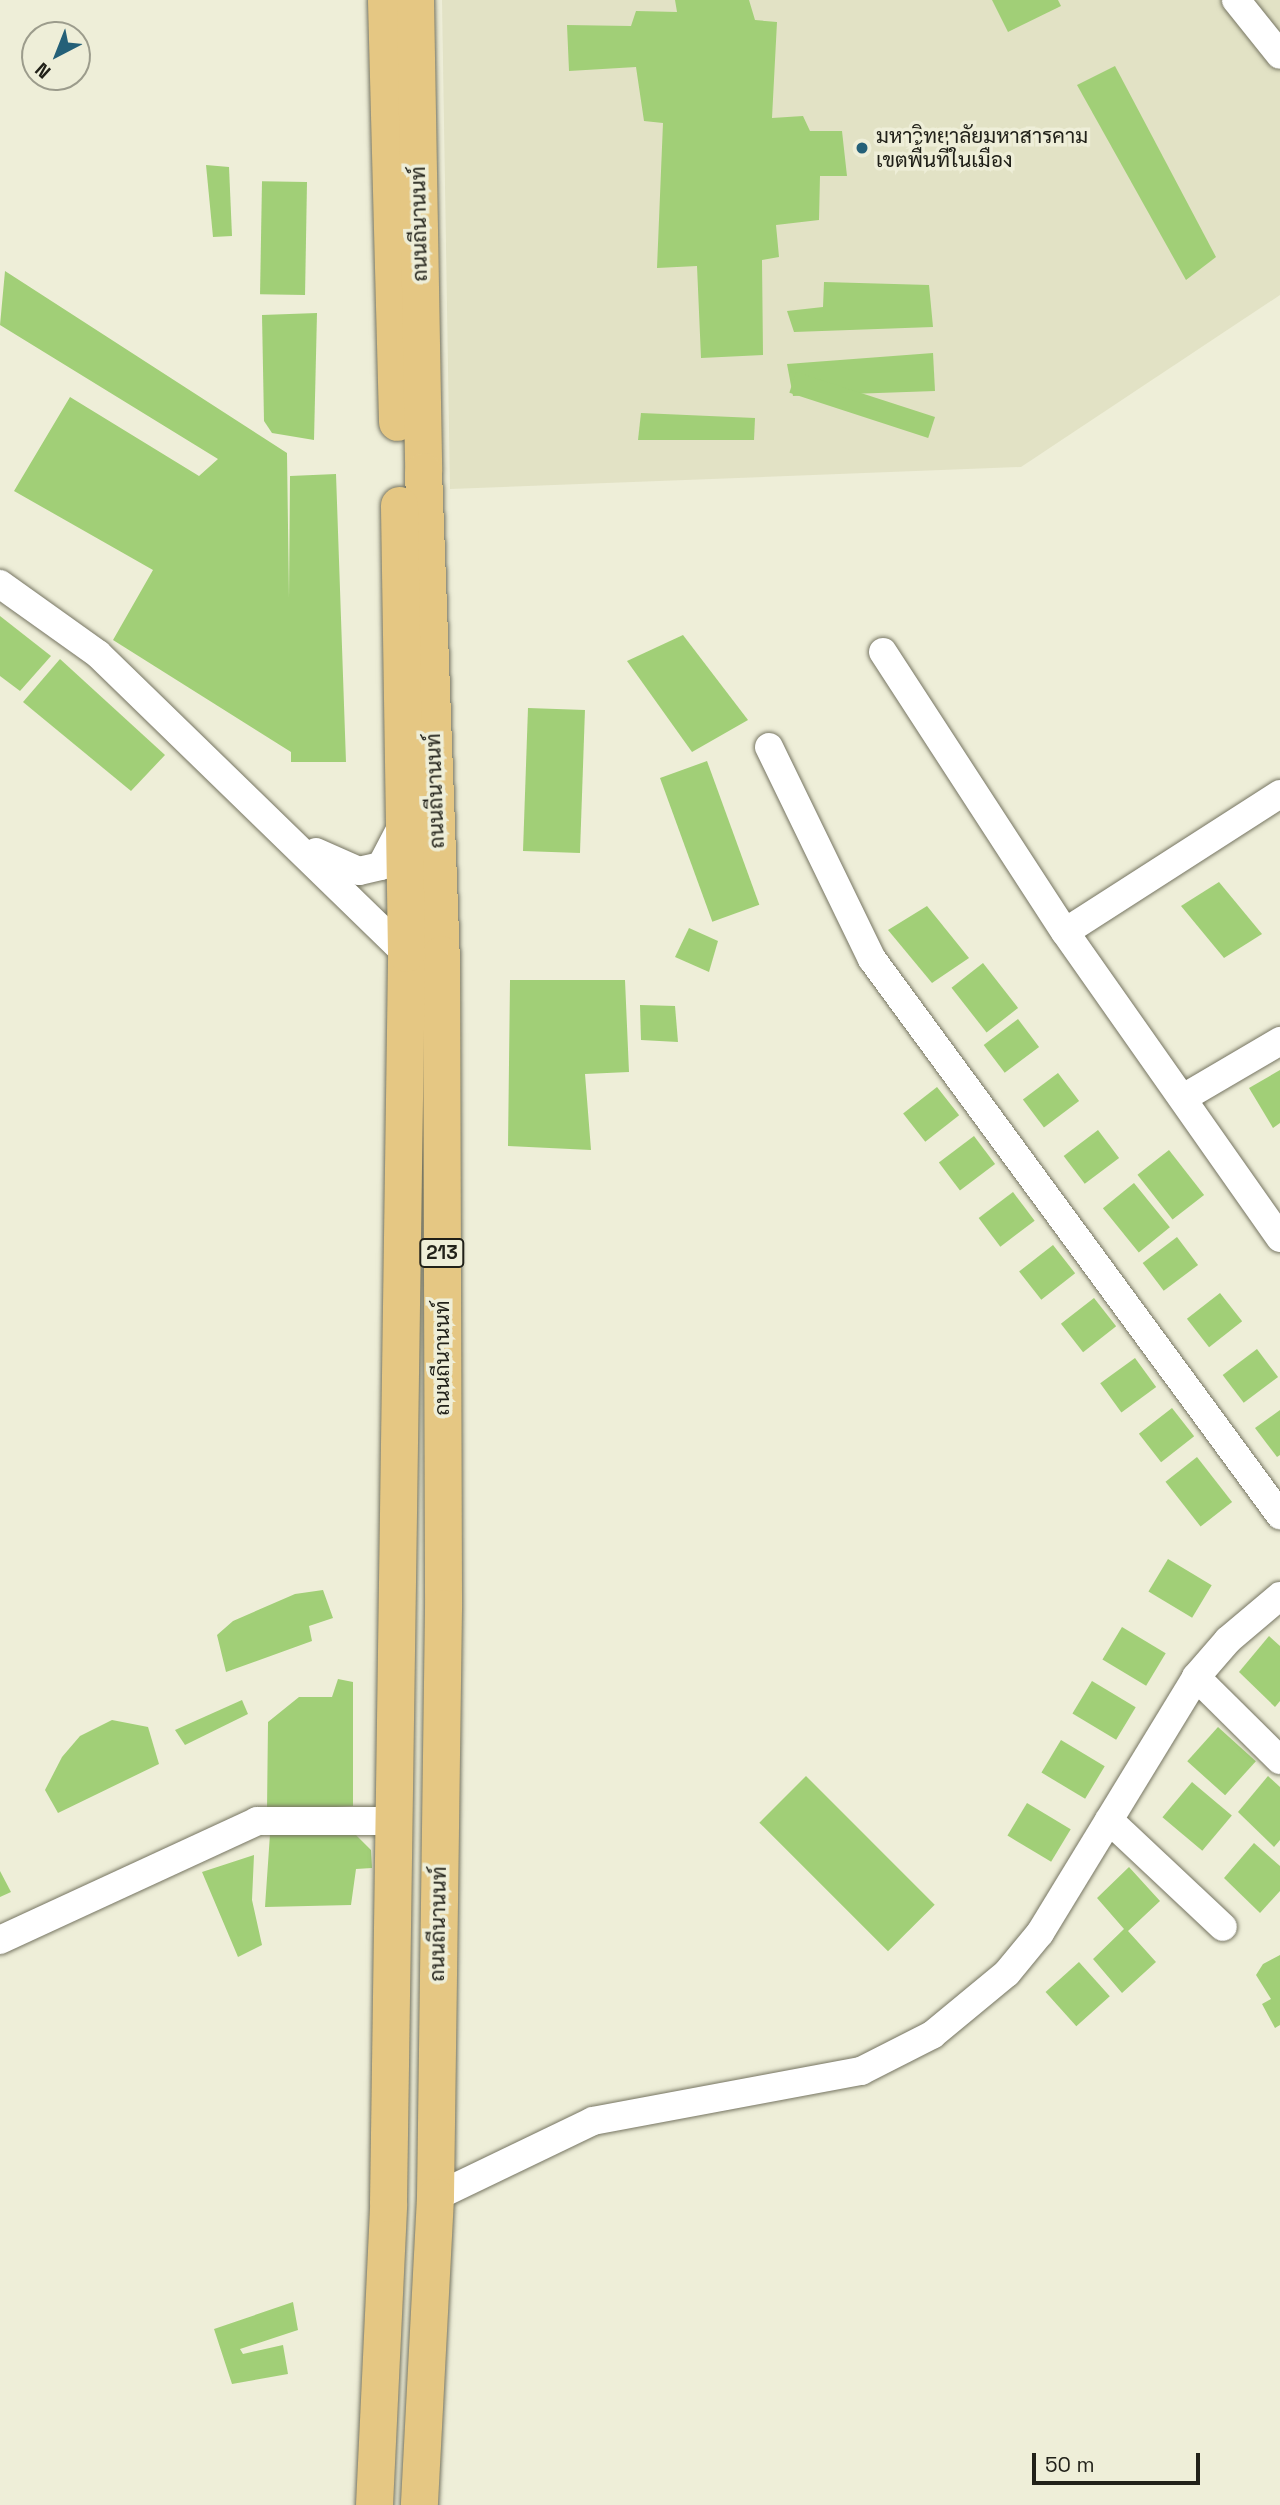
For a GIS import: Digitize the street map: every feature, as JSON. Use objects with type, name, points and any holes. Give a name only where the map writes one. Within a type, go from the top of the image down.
[{"type":"main road","name":"ถนนถีนานนท์","points":[[374,2505],[388,2203],[407,815],[386,0]]},
{"type":"main road","name":"ถนนถีนานนท์","points":[[415,0],[423,471],[441,968],[443,1608],[435,2197],[419,2505]]},
{"type":"street","points":[[1236,0],[1280,55]]},
{"type":"street","points":[[0,584],[98,654],[406,953]]},
{"type":"street","points":[[883,652],[1065,932],[1280,1238]]},
{"type":"street","points":[[769,747],[872,959],[1280,1515]]},
{"type":"street","points":[[1065,932],[1280,794]]},
{"type":"street","points":[[279,828],[328,860],[359,871],[381,866],[407,815]]},
{"type":"street","points":[[1183,1098],[1280,1041]]},
{"type":"street","points":[[435,2197],[593,2121],[861,2071],[932,2035],[1015,1963],[1109,1819],[1196,1677],[1228,1640],[1280,1596]]},
{"type":"street","points":[[1196,1677],[1280,1760]]},
{"type":"street","points":[[1109,1819],[1223,1927]]},
{"type":"street","points":[[0,1940],[257,1821],[392,1821]]},
{"type":"shaded area","name":"มหาวิทยาลัยมหาสารคาม เขตพื้นที่ในเมือง","points":[[442,0],[1280,0],[1280,295],[1021,467],[450,489]]},
{"type":"building","points":[[675,0],[749,0],[755,20],[777,22],[772,118],[803,116],[810,131],[842,131],[847,176],[820,176],[819,220],[776,225],[779,257],[762,260],[763,355],[701,358],[697,266],[657,268],[663,123],[644,121],[636,67],[569,71],[567,25],[631,26],[636,11],[677,12]]},
{"type":"building","points":[[992,0],[1058,0],[1061,6],[1008,32]]},
{"type":"building","points":[[1115,66],[1216,257],[1186,280],[1077,85]]},
{"type":"building","points":[[206,165],[229,167],[232,236],[213,237]]},
{"type":"building","points":[[262,181],[307,182],[305,295],[260,294]]},
{"type":"building","points":[[5,271],[287,453],[289,599],[290,476],[336,474],[346,762],[291,762],[291,752],[113,640],[153,570],[14,491],[70,397],[199,476],[218,459],[0,325]]},
{"type":"building","points":[[824,282],[929,285],[933,327],[794,332],[787,311],[823,307]]},
{"type":"building","points":[[317,313],[314,440],[272,433],[264,421],[262,315]]},
{"type":"building","points":[[933,353],[935,391],[793,396],[787,364]]},
{"type":"building","points":[[796,372],[935,417],[928,438],[789,393]]},
{"type":"building","points":[[641,413],[755,418],[754,440],[638,440]]},
{"type":"building","points":[[0,616],[51,656],[20,691],[0,676]]},
{"type":"building","points":[[683,635],[748,720],[692,752],[627,661]]},
{"type":"building","points":[[60,659],[165,755],[131,791],[23,702]]},
{"type":"building","points":[[528,708],[585,710],[580,853],[523,851]]},
{"type":"building","points":[[707,761],[759,905],[712,922],[660,778]]},
{"type":"building","points":[[1219,882],[1262,934],[1224,958],[1181,906]]},
{"type":"building","points":[[927,906],[969,958],[932,983],[888,930]]},
{"type":"building","points":[[689,928],[718,941],[709,972],[675,957]]},
{"type":"building","points":[[983,963],[1018,1008],[987,1033],[951,988]]},
{"type":"building","points":[[510,980],[625,980],[629,1072],[585,1074],[591,1150],[508,1146]]},
{"type":"building","points":[[640,1005],[675,1006],[678,1042],[641,1040]]},
{"type":"building","points":[[1018,1019],[1039,1047],[1005,1073],[984,1045]]},
{"type":"building","points":[[1280,1070],[1280,1123],[1273,1128],[1249,1088]]},
{"type":"building","points":[[1058,1073],[1079,1101],[1044,1127],[1023,1099]]},
{"type":"building","points":[[937,1087],[959,1115],[925,1142],[903,1113]]},
{"type":"building","points":[[1098,1130],[1119,1158],[1085,1184],[1064,1156]]},
{"type":"building","points":[[974,1136],[995,1164],[960,1190],[939,1162]]},
{"type":"building","points":[[1169,1150],[1204,1195],[1173,1220],[1137,1175]]},
{"type":"building","points":[[1134,1183],[1170,1227],[1139,1252],[1103,1208]]},
{"type":"building","points":[[1013,1192],[1035,1221],[1000,1247],[979,1218]]},
{"type":"building","points":[[1177,1237],[1198,1265],[1164,1291],[1143,1263]]},
{"type":"building","points":[[1053,1245],[1075,1273],[1041,1300],[1019,1271]]},
{"type":"building","points":[[1220,1293],[1242,1321],[1209,1347],[1187,1319]]},
{"type":"building","points":[[1094,1298],[1116,1326],[1083,1352],[1061,1324]]},
{"type":"building","points":[[1257,1349],[1278,1377],[1244,1403],[1223,1375]]},
{"type":"building","points":[[1135,1358],[1156,1387],[1121,1412],[1100,1383]]},
{"type":"building","points":[[1172,1408],[1194,1436],[1161,1462],[1139,1434]]},
{"type":"building","points":[[1280,1410],[1280,1455],[1277,1457],[1255,1428]]},
{"type":"building","points":[[1197,1457],[1232,1502],[1201,1527],[1165,1482]]},
{"type":"building","points":[[1168,1559],[1212,1585],[1192,1618],[1148,1592]]},
{"type":"building","points":[[323,1590],[333,1618],[309,1626],[312,1641],[226,1672],[217,1635],[233,1621],[295,1594]]},
{"type":"building","points":[[1122,1627],[1166,1653],[1146,1686],[1102,1660]]},
{"type":"building","points":[[1269,1636],[1280,1646],[1280,1701],[1275,1707],[1239,1672]]},
{"type":"building","points":[[338,1679],[353,1682],[353,1806],[267,1811],[268,1722],[299,1697],[332,1697]]},
{"type":"building","points":[[1092,1681],[1136,1707],[1116,1740],[1072,1714]]},
{"type":"building","points":[[242,1700],[248,1714],[185,1745],[175,1730]]},
{"type":"building","points":[[112,1720],[148,1727],[159,1764],[58,1813],[45,1790],[62,1757],[80,1736]]},
{"type":"building","points":[[1218,1727],[1256,1761],[1225,1795],[1187,1761]]},
{"type":"building","points":[[1061,1740],[1105,1766],[1085,1799],[1041,1773]]},
{"type":"building","points":[[806,1776],[935,1905],[888,1951],[759,1823]]},
{"type":"building","points":[[1268,1776],[1280,1787],[1280,1840],[1274,1847],[1238,1812]]},
{"type":"building","points":[[1192,1782],[1232,1815],[1202,1851],[1162,1817]]},
{"type":"building","points":[[1027,1803],[1071,1829],[1051,1862],[1007,1836]]},
{"type":"building","points":[[270,1834],[356,1835],[371,1850],[372,1868],[356,1869],[351,1905],[265,1907]]},
{"type":"building","points":[[1254,1843],[1280,1866],[1280,1891],[1260,1913],[1224,1878]]},
{"type":"building","points":[[254,1855],[252,1900],[262,1945],[238,1957],[202,1872]]},
{"type":"building","points":[[1129,1867],[1160,1901],[1128,1931],[1156,1962],[1122,1993],[1093,1959],[1124,1929],[1097,1898]]},
{"type":"building","points":[[0,1871],[11,1892],[0,1897]]},
{"type":"building","points":[[1280,1955],[1280,2025],[1275,2028],[1262,2004],[1271,1999],[1256,1975],[1263,1964]]},
{"type":"building","points":[[1079,1962],[1110,1996],[1076,2026],[1046,1992]]},
{"type":"building","points":[[293,2302],[298,2330],[240,2349],[243,2354],[283,2345],[288,2374],[232,2384],[214,2329]]},
{"type":"place","name":"มหาวิทยาลัยมหาสารคาม เขตพื้นที่ในเมือง","points":[[862,148]]}]
